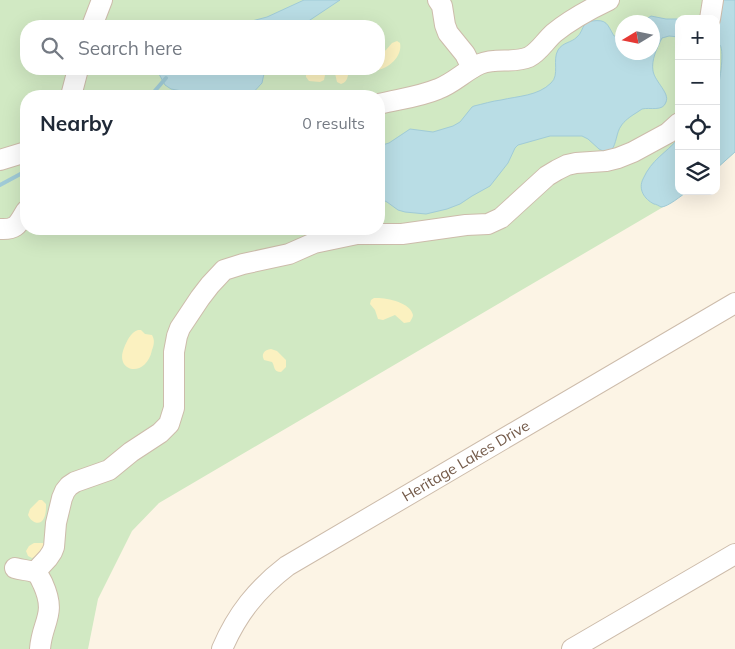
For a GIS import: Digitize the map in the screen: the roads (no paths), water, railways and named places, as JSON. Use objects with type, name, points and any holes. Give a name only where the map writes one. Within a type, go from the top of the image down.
[{"type":"street","points":[[94,20],[102,0]]},
{"type":"street","points":[[438,0],[443,10],[446,29],[465,54],[472,68]]},
{"type":"street","points":[[385,103],[419,96],[438,89],[472,68],[489,61],[519,60],[530,56],[555,32],[592,8],[609,0]]},
{"type":"street","points":[[72,90],[76,75]]},
{"type":"street","points":[[385,234],[402,234],[466,225],[488,224],[501,218],[547,176],[557,170],[576,163],[606,162],[618,158],[668,133],[675,127]]},
{"type":"street","points":[[0,160],[20,154]]},
{"type":"street","points":[[0,229],[12,229],[20,220]]},
{"type":"street","points":[[36,572],[48,558],[54,547],[56,523],[62,498],[69,486],[75,482],[110,470],[131,452],[160,433],[169,424],[174,408],[174,352],[177,336],[180,328],[200,298],[224,270],[289,254],[314,243],[352,235]]},
{"type":"street","name":"Heritage Lakes Drive","points":[[222,649],[230,631],[249,602],[287,566],[735,303]]},
{"type":"street","points":[[572,649],[735,554]]},
{"type":"street","points":[[15,568],[36,572],[40,577],[49,600],[48,618],[41,638],[40,649]]},
{"type":"water","points":[[304,0],[340,0],[310,20],[256,20],[267,17]]},
{"type":"water","points":[[722,0],[735,0],[735,152],[720,165],[720,78],[722,55],[720,15],[717,15]]},
{"type":"water","points":[[660,18],[675,19],[675,37],[662,38],[660,42]]},
{"type":"water","points":[[589,22],[604,22],[608,25],[614,36],[615,60],[654,60],[654,75],[667,99],[662,107],[642,109],[626,120],[619,129],[611,151],[599,149],[582,136],[550,136],[518,145],[508,163],[490,186],[460,204],[426,214],[398,210],[385,201],[385,144],[410,129],[433,132],[453,126],[460,122],[474,106],[540,91],[554,80],[558,50],[562,45],[577,37],[585,24]]},
{"type":"water","points":[[160,75],[264,75],[262,83],[256,90],[176,90],[165,85]]},
{"type":"water","points":[[675,143],[675,195],[682,195],[661,207],[650,202],[645,197],[641,186],[650,166]]},
{"type":"waterway","points":[[156,90],[166,78]]},
{"type":"waterway","points":[[0,185],[20,174]]}]
